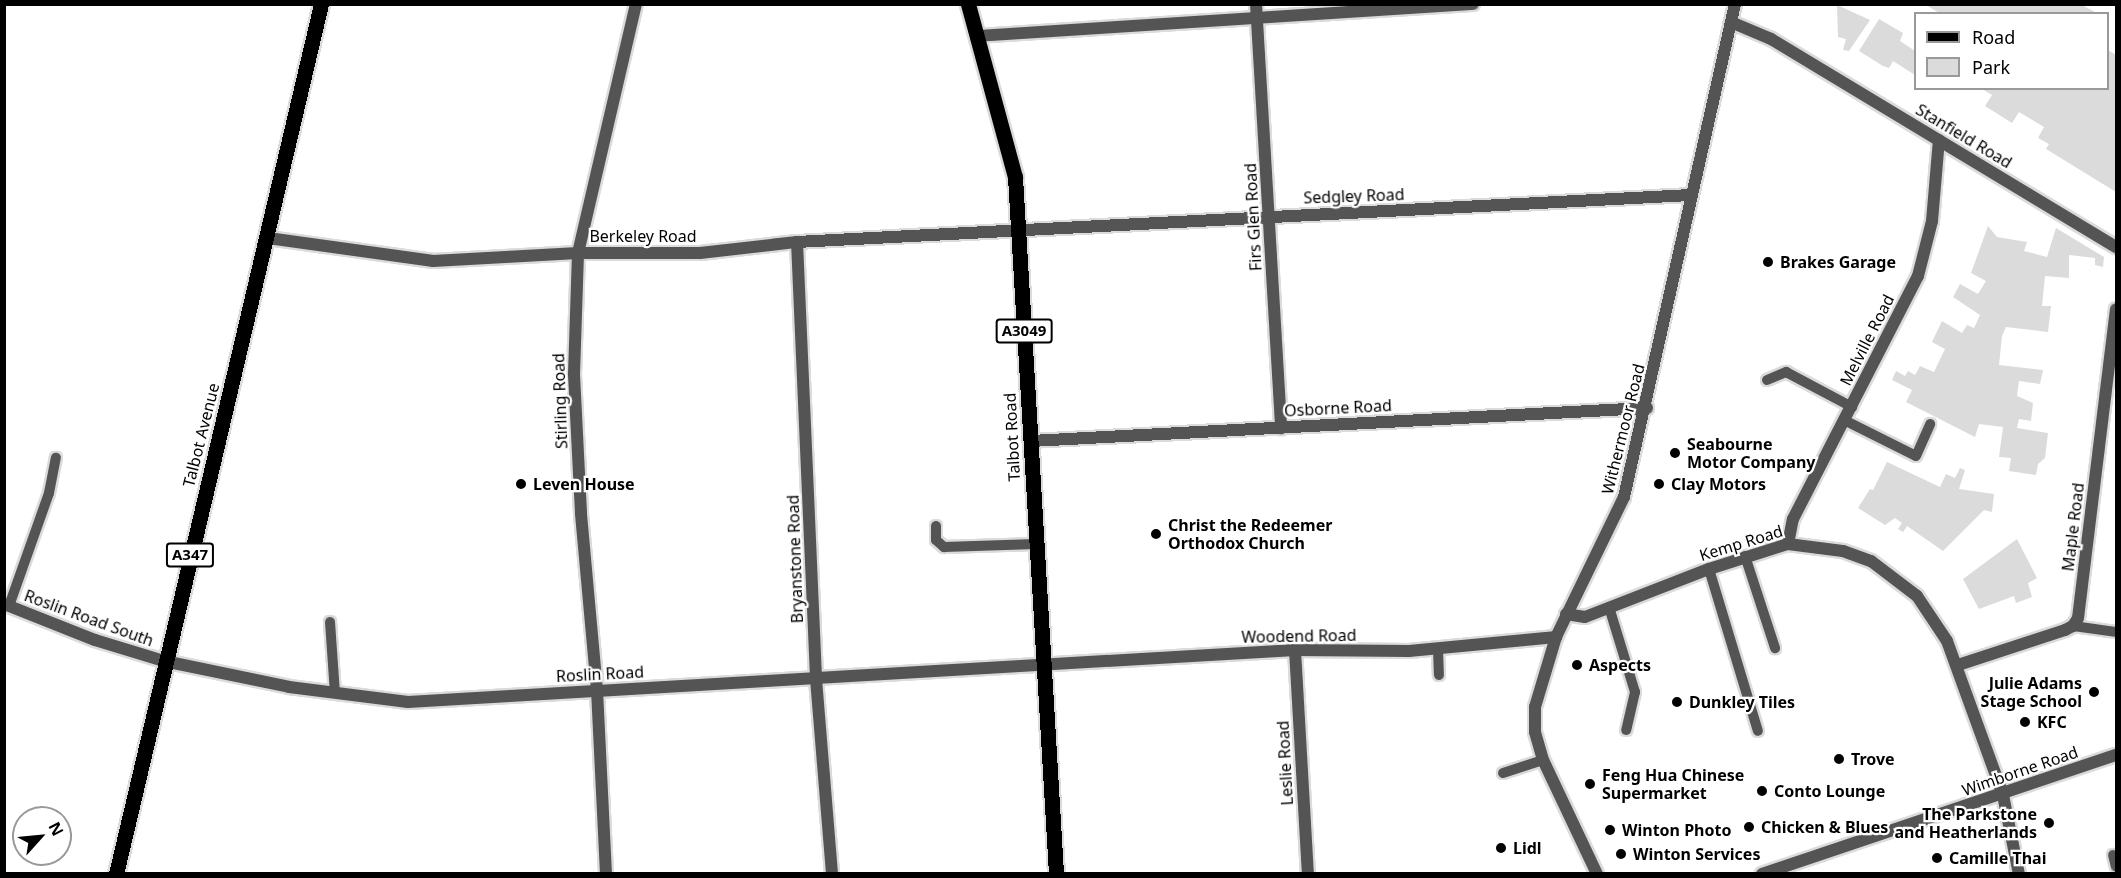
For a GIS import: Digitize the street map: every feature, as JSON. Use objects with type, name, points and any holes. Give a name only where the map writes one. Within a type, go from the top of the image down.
[{"type":"main road","name":"Talbot Avenue","points":[[116,873],[164,661],[268,237],[321,4]]},
{"type":"main road","name":"Talbot Road","points":[[968,4],[1015,177],[1056,873]]},
{"type":"street","name":"Stirling Road","points":[[606,873],[597,690],[581,513],[574,374],[578,253],[636,4]]},
{"type":"street","points":[[977,36],[1257,11],[1473,4]]},
{"type":"street","name":"Withermoor Road","points":[[1598,873],[1543,760],[1535,732],[1535,707],[1556,637],[1624,498],[1647,408],[1733,6]]},
{"type":"street","name":"Firs Glen Road","points":[[1257,11],[1281,428]]},
{"type":"street","name":"Stanfield Road","points":[[1731,22],[1755,30],[2116,246]]},
{"type":"street","name":"Melville Road","points":[[1788,544],[1793,519],[1852,407],[1925,255],[1940,140]]},
{"type":"street","name":"Sedgley Road","points":[[1018,231],[1691,195]]},
{"type":"street","name":"Berkeley Road","points":[[268,237],[433,261],[578,253],[700,253],[797,242],[1018,231]]},
{"type":"street","name":"Bryanstone Road","points":[[797,242],[816,680],[832,873]]},
{"type":"street","name":"Maple Road","points":[[2073,626],[2078,618],[2116,309]]},
{"type":"street","name":"Osborne Road","points":[[1031,441],[1647,408]]},
{"type":"street","name":"Kemp Road","points":[[1566,614],[1585,616],[1745,556],[1788,544],[1843,551],[1895,576],[1934,619],[1958,665],[2003,795],[2019,873]]},
{"type":"street","name":"Roslin Road South","points":[[7,605],[95,640],[164,661]]},
{"type":"street","points":[[1958,665],[2073,626]]},
{"type":"street","name":"Woodend Road","points":[[1042,664],[1295,650],[1438,649],[1556,637]]},
{"type":"street","name":"Leslie Road","points":[[1295,650],[1308,873]]},
{"type":"street","name":"Roslin Road","points":[[164,661],[335,693],[408,702],[597,690],[816,680],[1042,664]]},
{"type":"street","name":"Wimborne Road","points":[[1762,873],[2003,795],[2116,755]]},
{"type":"lane","points":[[1767,380],[1786,372],[1852,407]]},
{"type":"lane","points":[[1844,420],[1916,456],[1930,424]]},
{"type":"lane","points":[[7,605],[49,493],[56,458]]},
{"type":"lane","points":[[936,526],[936,540],[944,547],[1036,544]]},
{"type":"lane","points":[[1745,556],[1775,648]]},
{"type":"lane","points":[[1709,569],[1758,731]]},
{"type":"lane","points":[[1609,607],[1635,692],[1626,730]]},
{"type":"lane","points":[[330,622],[335,693]]},
{"type":"lane","points":[[2073,626],[2116,632]]},
{"type":"lane","points":[[1438,649],[1439,675]]},
{"type":"lane","points":[[1503,774],[1543,760]]},
{"type":"lane","points":[[2113,855],[2116,867]]},
{"type":"green space","points":[[1837,5],[1870,20],[1849,51],[1843,50],[1846,39],[1838,37]]},
{"type":"green space","points":[[1926,5],[2082,5],[2095,12],[1938,12]]},
{"type":"green space","points":[[1879,19],[1903,33],[1900,41],[1914,50],[1914,74],[1893,61],[1889,68],[1883,66],[1859,51]]},
{"type":"green space","points":[[2109,51],[2116,55],[2116,192],[2046,149],[2049,144],[2038,138],[2044,127],[2019,112],[2012,123],[1985,106],[1992,95],[1984,90],[2109,90]]},
{"type":"green space","points":[[1988,226],[1997,237],[2027,242],[2024,251],[2047,257],[2056,228],[2104,257],[2103,267],[2095,265],[2095,258],[2069,255],[2069,278],[2045,276],[2042,306],[2051,306],[2048,332],[2006,327],[2002,336],[1999,365],[2043,370],[2040,384],[2019,381],[2017,396],[2033,403],[2031,421],[2019,419],[2017,428],[2048,433],[2045,458],[2038,464],[2036,475],[2009,471],[2011,458],[1999,457],[2003,427],[1979,424],[1975,437],[1906,402],[1912,390],[1892,380],[1896,371],[1905,376],[1908,371],[1915,375],[1920,366],[1934,372],[1945,349],[1932,342],[1942,321],[1962,333],[1967,325],[1974,328],[1980,315],[1953,297],[1960,284],[1978,294],[1986,281],[1971,273]]},
{"type":"green space","points":[[1887,462],[1940,487],[1946,474],[1955,478],[1960,468],[1965,470],[1959,489],[1994,494],[1992,512],[1984,510],[1943,551],[1907,526],[1903,532],[1898,529],[1902,523],[1895,518],[1885,525],[1858,508],[1870,489],[1873,490]]},
{"type":"green space","points":[[2017,539],[2037,578],[2028,583],[2032,597],[2016,603],[2014,596],[1979,609],[1963,579]]},
{"type":"place","name":"Brakes Garage","points":[[1768,262]]},
{"type":"place","name":"Seabourne Motor Company","points":[[1675,453]]},
{"type":"place","name":"Leven House","points":[[521,484]]},
{"type":"place","name":"Clay Motors","points":[[1659,484]]},
{"type":"place","name":"Christ the Redeemer Orthodox Church","points":[[1156,534]]},
{"type":"place","name":"Aspects","points":[[1577,665]]},
{"type":"place","name":"Julie Adams Stage School","points":[[2094,692]]},
{"type":"place","name":"Dunkley Tiles","points":[[1677,702]]},
{"type":"place","name":"KFC","points":[[2025,722]]},
{"type":"place","name":"Trove","points":[[1839,759]]},
{"type":"place","name":"Feng Hua Chinese Supermarket","points":[[1590,784]]},
{"type":"place","name":"Conto Lounge","points":[[1762,791]]},
{"type":"place","name":"The Parkstone and Heatherlands","points":[[2049,823]]},
{"type":"place","name":"Chicken & Blues","points":[[1749,827]]},
{"type":"place","name":"Winton Photo","points":[[1610,830]]},
{"type":"place","name":"Lidl","points":[[1501,848]]},
{"type":"place","name":"Winton Services","points":[[1621,854]]},
{"type":"place","name":"Camille Thai","points":[[1937,858]]}]
